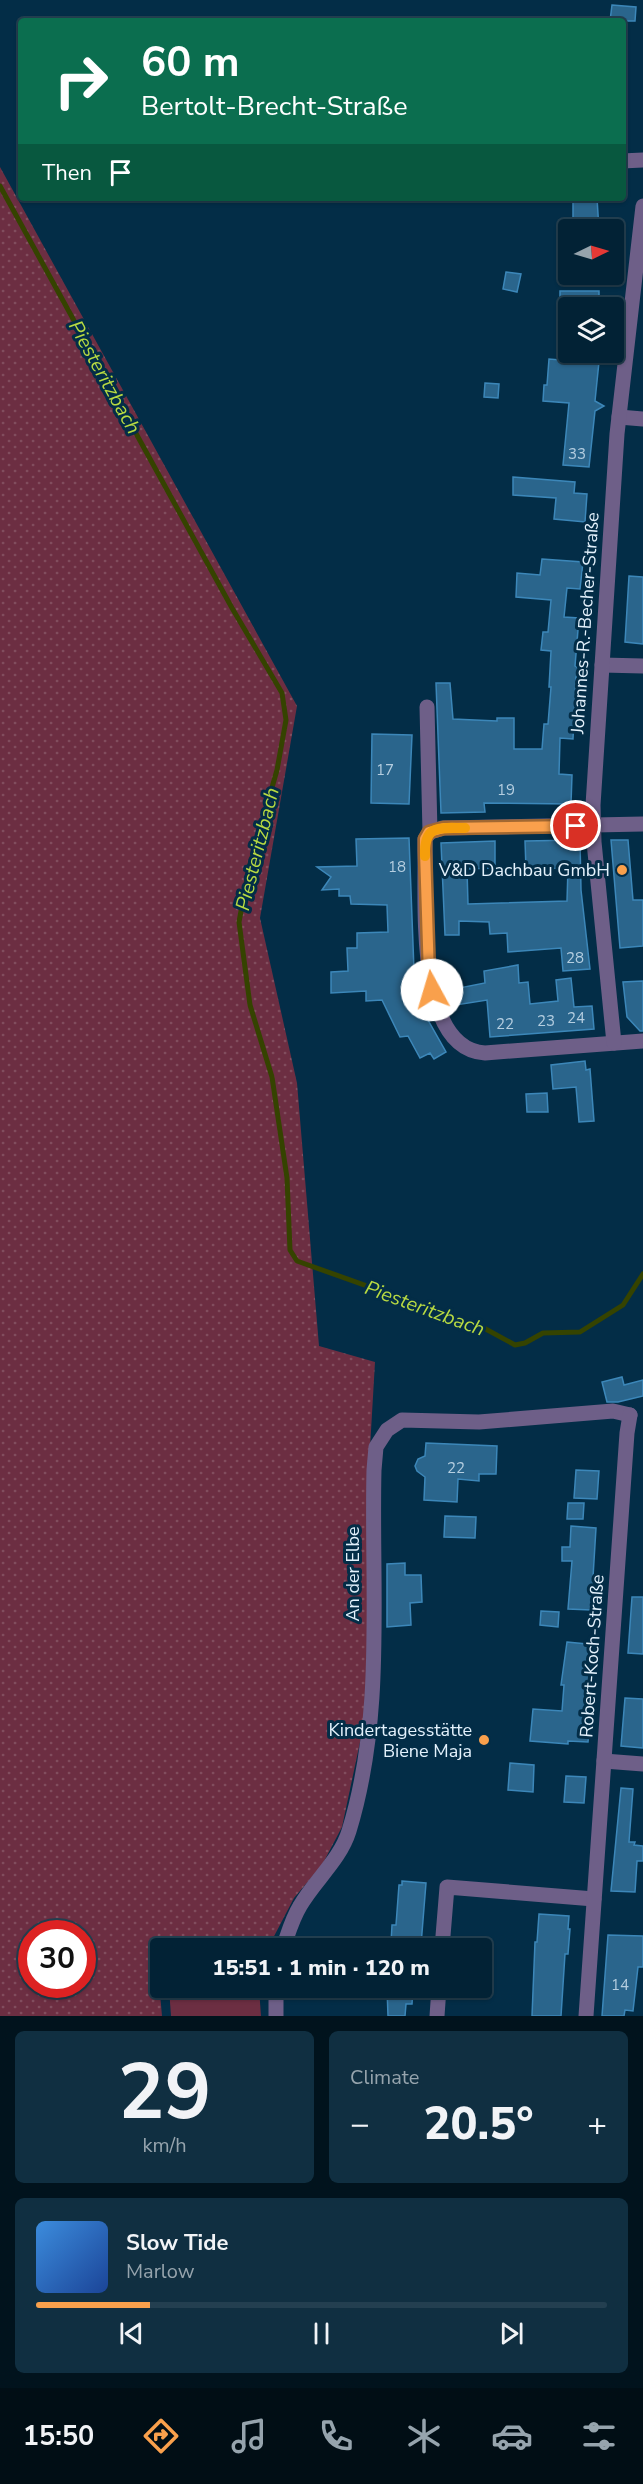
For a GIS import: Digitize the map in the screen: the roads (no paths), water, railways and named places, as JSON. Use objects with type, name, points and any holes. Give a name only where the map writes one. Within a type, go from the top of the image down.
[{"type":"street","points":[[626,161],[643,160]]},
{"type":"street","name":"Johannes-R.-Becher-Straße","points":[[614,1043],[593,825],[619,417],[643,206]]},
{"type":"street","points":[[619,417],[643,419]]},
{"type":"street","points":[[602,665],[643,666]]},
{"type":"street","points":[[427,707],[429,832],[425,839],[425,851],[429,976],[438,1007],[454,1040],[473,1053],[643,1041]]},
{"type":"street","points":[[429,832],[444,828],[643,824]]},
{"type":"street","name":"An der Elbe","points":[[287,1938],[299,1907],[340,1852],[349,1833],[365,1760],[373,1702],[374,1470],[376,1447],[387,1430],[402,1420],[479,1422],[613,1411],[637,1412]]},
{"type":"street","name":"Robert-Koch-Straße","points":[[586,2016],[627,1433],[637,1412]]},
{"type":"street","points":[[604,1761],[643,1764]]},
{"type":"street","points":[[443,1938],[447,1887],[594,1899]]},
{"type":"street","points":[[276,1998],[276,2016]]},
{"type":"street","points":[[436,2016],[438,1998]]},
{"type":"waterway","name":"Piesteritzbach","points":[[0,186],[232,608],[282,693],[286,720],[277,770],[249,868],[239,922],[250,1005],[272,1077],[287,1178],[290,1250],[297,1261],[482,1327],[515,1345],[525,1343],[543,1333],[580,1332],[623,1305],[643,1274]]},
{"type":"place","name":"V&D Dachbau GmbH","points":[[622,870]]},
{"type":"place","name":"Kindertagesstätte Biene Maja","points":[[484,1740]]}]
